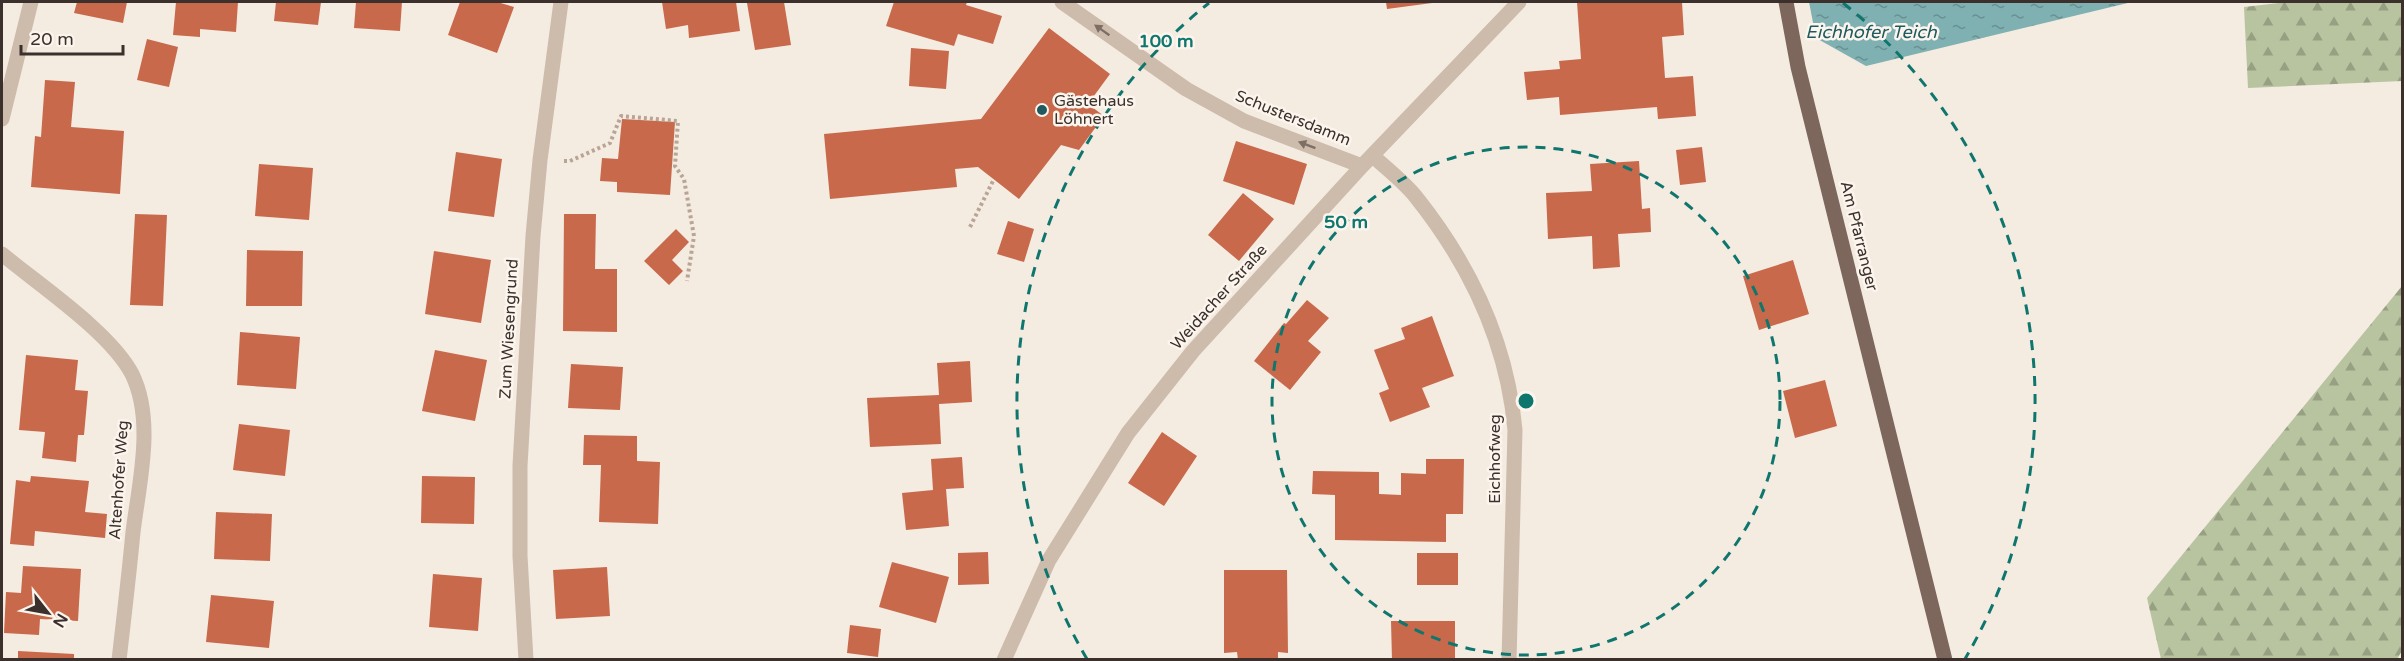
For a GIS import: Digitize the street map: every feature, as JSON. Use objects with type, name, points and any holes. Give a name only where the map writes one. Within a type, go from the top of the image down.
[{"type":"main road","name":"Am Pfarranger","points":[[1786,2],[1798,67],[1902,479],[1945,660]]},
{"type":"street","points":[[2,119],[31,2]]},
{"type":"street","name":"Zum Wiesengrund","points":[[526,660],[520,556],[520,466],[533,236],[540,160],[561,2]]},
{"type":"street","name":"Schustersdamm","points":[[1062,2],[1186,89],[1244,121],[1368,161]]},
{"type":"street","name":"Weidacher Straße","points":[[1004,660],[1049,560],[1128,434],[1192,351],[1519,2]]},
{"type":"street","name":"Eichhofweg","points":[[1368,161],[1415,196],[1451,247],[1491,320],[1512,397],[1515,430],[1509,660]]},
{"type":"street","name":"Altenhofer Weg","points":[[2,254],[100,335],[131,374],[139,397],[143,420],[142,455],[119,660]]},
{"type":"path","points":[[570,162],[610,143],[621,116],[678,121],[675,166],[684,179],[694,236],[687,281]]},
{"type":"path","points":[[970,227],[994,179]]},
{"type":"green space","points":[[2289,2],[2402,2],[2402,81],[2248,88],[2244,7]]},
{"type":"green space","points":[[2402,286],[2402,651],[2397,659],[2161,659],[2147,598]]},
{"type":"water","name":"Eichhofer Teich","points":[[1809,2],[2132,2],[1866,66],[1816,38]]},
{"type":"building","points":[[77,2],[127,2],[123,23],[74,13]]},
{"type":"building","points":[[176,2],[238,2],[236,32],[200,29],[200,37],[173,35]]},
{"type":"building","points":[[276,2],[321,2],[318,25],[274,21]]},
{"type":"building","points":[[356,2],[402,2],[400,31],[354,28]]},
{"type":"building","points":[[460,2],[497,2],[514,7],[497,53],[448,35]]},
{"type":"building","points":[[662,2],[736,2],[740,31],[689,38],[688,25],[666,29]]},
{"type":"building","points":[[784,2],[791,45],[755,50],[747,3]]},
{"type":"building","points":[[894,2],[967,2],[966,5],[1002,16],[993,44],[958,34],[954,46],[886,26]]},
{"type":"building","points":[[1386,2],[1432,2],[1432,3],[1387,9]]},
{"type":"building","points":[[1577,2],[1682,2],[1684,35],[1662,37],[1665,78],[1693,76],[1696,116],[1658,119],[1657,107],[1560,115],[1559,97],[1527,100],[1524,72],[1560,69],[1559,61],[1581,59]]},
{"type":"building","name":"Gästehaus Löhnert","points":[[1049,28],[1110,74],[1088,104],[1104,116],[1079,150],[1061,145],[1019,199],[978,167],[955,169],[957,187],[830,199],[824,134],[981,119]]},
{"type":"building","points":[[147,39],[178,47],[169,87],[137,80]]},
{"type":"building","points":[[911,48],[949,51],[946,89],[909,86]]},
{"type":"building","points":[[45,80],[75,82],[71,127],[124,131],[120,194],[31,187],[35,136],[41,137]]},
{"type":"building","points":[[622,119],[675,122],[670,195],[617,192],[617,182],[600,181],[602,158],[618,159]]},
{"type":"building","points":[[1236,141],[1307,164],[1294,205],[1223,181]]},
{"type":"building","points":[[1702,147],[1706,182],[1680,185],[1676,150]]},
{"type":"building","points":[[456,152],[502,159],[494,217],[448,211]]},
{"type":"building","points":[[1639,161],[1642,209],[1650,208],[1651,232],[1618,234],[1620,267],[1593,269],[1592,236],[1548,239],[1546,193],[1592,191],[1590,164]]},
{"type":"building","points":[[259,164],[313,168],[309,220],[255,216]]},
{"type":"building","points":[[1243,193],[1274,219],[1239,261],[1208,235]]},
{"type":"building","points":[[135,214],[167,215],[163,306],[130,305]]},
{"type":"building","points":[[564,214],[596,214],[595,269],[617,269],[617,332],[563,331]]},
{"type":"building","points":[[1008,221],[1034,229],[1024,262],[997,254]]},
{"type":"building","points":[[676,229],[689,242],[672,260],[683,271],[669,285],[644,261]]},
{"type":"building","points":[[247,250],[303,251],[302,306],[246,306]]},
{"type":"building","points":[[434,251],[491,260],[481,323],[425,314]]},
{"type":"building","points":[[1793,260],[1809,314],[1759,330],[1743,276]]},
{"type":"building","points":[[1307,300],[1329,318],[1308,341],[1321,352],[1290,390],[1254,361],[1284,323],[1286,324]]},
{"type":"building","points":[[1432,316],[1454,376],[1422,388],[1430,407],[1390,422],[1379,393],[1389,389],[1374,350],[1405,339],[1401,328]]},
{"type":"building","points":[[240,332],[300,337],[296,389],[237,385]]},
{"type":"building","points":[[435,350],[487,360],[475,421],[422,411]]},
{"type":"building","points":[[26,355],[78,360],[75,390],[88,391],[84,435],[78,435],[76,462],[42,458],[45,432],[19,430]]},
{"type":"building","points":[[970,361],[972,402],[939,404],[941,444],[870,447],[867,398],[939,395],[937,363]]},
{"type":"building","points":[[571,364],[623,367],[620,410],[568,408]]},
{"type":"building","points":[[1825,380],[1837,426],[1795,438],[1783,391]]},
{"type":"building","points":[[239,424],[290,430],[285,476],[233,470]]},
{"type":"building","points":[[1162,432],[1197,456],[1164,506],[1128,483]]},
{"type":"building","points":[[584,435],[637,436],[637,461],[660,462],[658,524],[599,522],[601,465],[583,465]]},
{"type":"building","points":[[962,457],[964,488],[946,489],[949,526],[906,530],[902,493],[933,490],[931,459]]},
{"type":"building","points":[[1426,459],[1464,459],[1463,514],[1446,514],[1446,542],[1335,540],[1335,495],[1312,494],[1313,471],[1379,472],[1379,494],[1401,495],[1401,473],[1426,474]]},
{"type":"building","points":[[31,476],[89,481],[85,512],[107,514],[105,538],[35,531],[34,546],[10,544],[16,480],[30,482]]},
{"type":"building","points":[[422,476],[475,477],[474,524],[421,523]]},
{"type":"building","points":[[216,512],[272,514],[270,561],[214,559]]},
{"type":"building","points":[[988,552],[989,584],[958,585],[958,553]]},
{"type":"building","points":[[1417,553],[1458,553],[1458,585],[1417,585]]},
{"type":"building","points":[[892,562],[949,577],[936,623],[879,607]]},
{"type":"building","points":[[23,566],[81,569],[78,621],[40,619],[39,635],[4,633],[6,592],[21,593]]},
{"type":"building","points":[[607,567],[610,616],[556,619],[553,570]]},
{"type":"building","points":[[1224,570],[1287,570],[1288,653],[1278,652],[1278,660],[1238,660],[1237,652],[1224,653]]},
{"type":"building","points":[[433,574],[482,578],[478,631],[429,627]]},
{"type":"building","points":[[211,595],[274,601],[269,648],[206,642]]},
{"type":"building","points":[[1391,621],[1455,621],[1455,660],[1392,660]]},
{"type":"building","points":[[850,625],[881,629],[878,657],[847,653]]},
{"type":"building","points":[[18,651],[74,654],[74,660],[18,660]]},
{"type":"place","name":"Gästehaus Löhnert","points":[[1042,110]]}]
